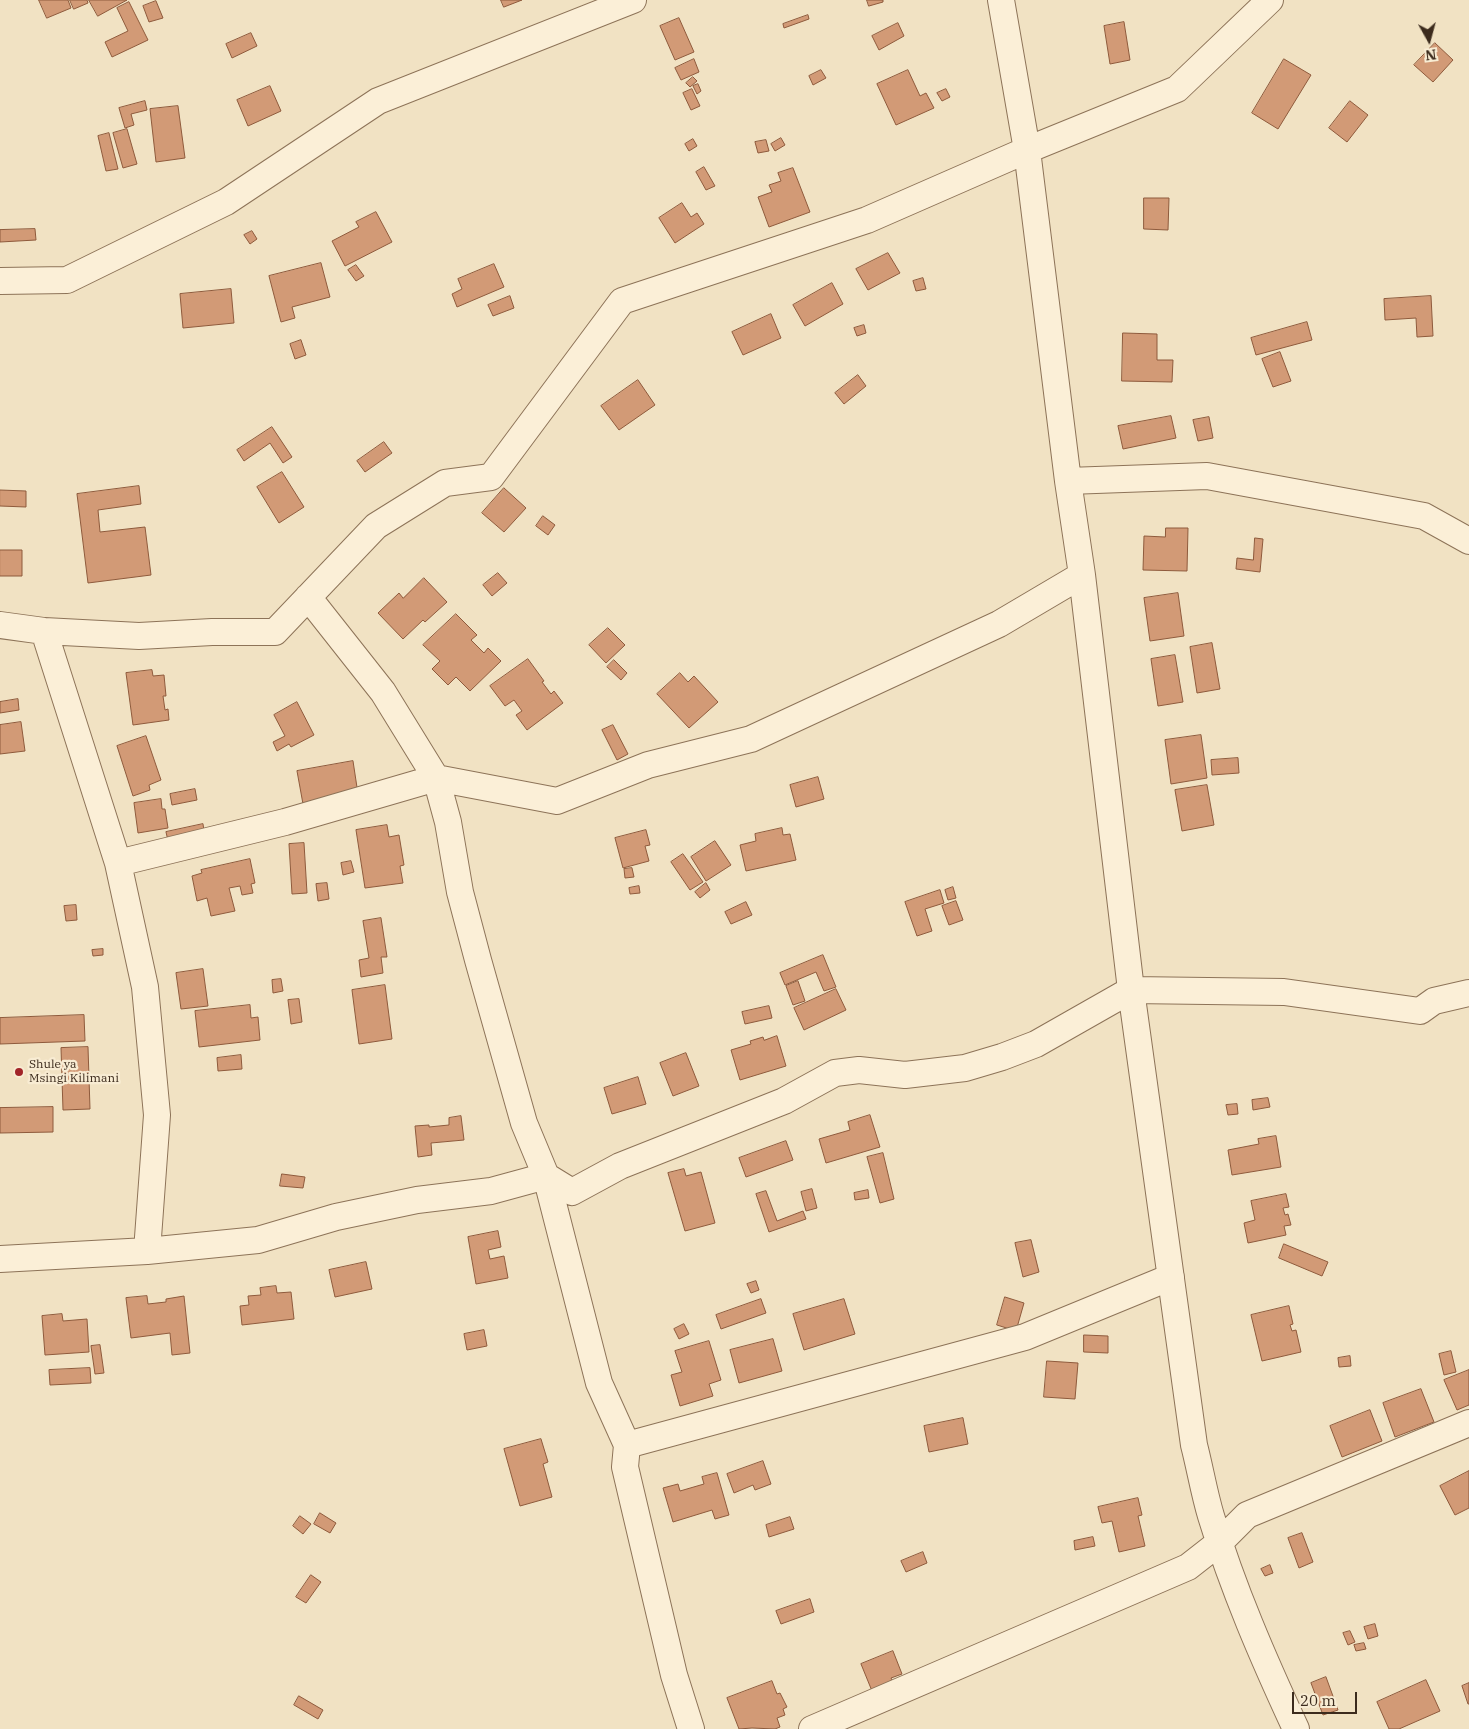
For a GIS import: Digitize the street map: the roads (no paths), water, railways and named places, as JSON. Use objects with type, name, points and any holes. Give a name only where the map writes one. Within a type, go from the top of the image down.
[{"type":"street","points":[[0,282],[67,280],[226,202],[378,101],[633,0]]},
{"type":"street","points":[[1002,0],[1027,150],[1068,482],[1082,575],[1131,990],[1194,1445],[1211,1515],[1220,1542],[1263,1657],[1296,1729]]},
{"type":"street","points":[[0,625],[44,631],[139,636],[212,632],[275,632],[376,526],[445,482],[491,477],[622,301],[867,220],[1027,150],[1177,89],[1270,0]]},
{"type":"street","points":[[1068,482],[1207,476],[1424,516],[1469,541]]},
{"type":"street","points":[[118,863],[285,822],[436,778],[557,801],[648,766],[751,739],[999,624],[1082,575]]},
{"type":"street","points":[[308,597],[383,692],[436,778],[448,822],[460,892],[524,1123],[546,1176],[599,1382],[626,1446],[625,1467],[674,1675],[691,1729]]},
{"type":"street","points":[[44,631],[118,863],[145,987],[157,1116],[147,1251]]},
{"type":"street","points":[[0,1259],[147,1251],[258,1240],[336,1217],[417,1200],[491,1191],[546,1176],[572,1192],[620,1166],[784,1101],[835,1073],[859,1070],[905,1075],[965,1068],[1036,1044],[1131,990],[1284,992],[1420,1011],[1434,1001],[1469,993]]},
{"type":"street","points":[[626,1446],[1025,1337],[1171,1277]]},
{"type":"street","points":[[812,1729],[1188,1567],[1220,1542],[1247,1515],[1469,1423]]},
{"type":"place","name":"Shule ya Msingi Kilimani","points":[[19,1072]]}]
